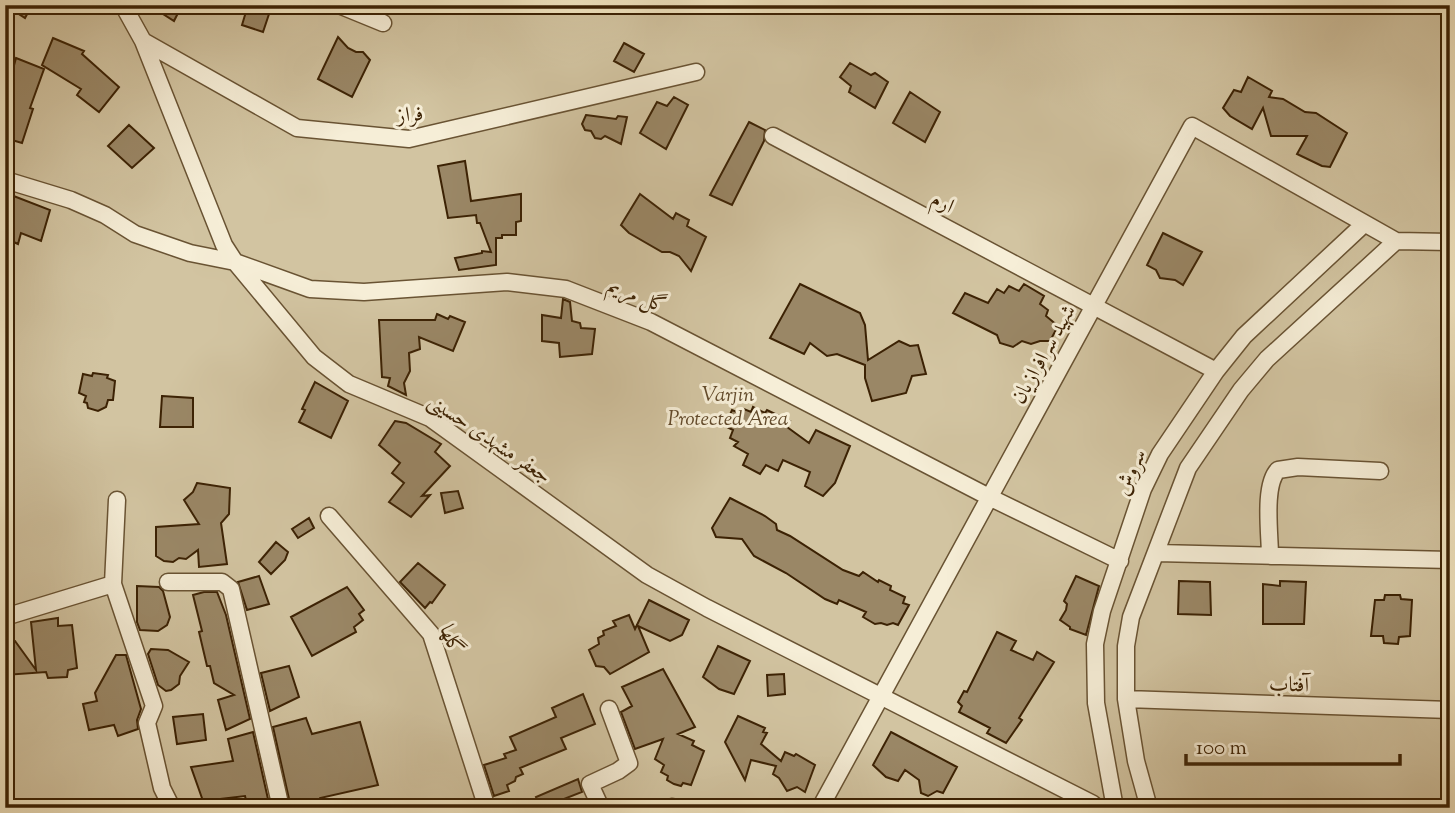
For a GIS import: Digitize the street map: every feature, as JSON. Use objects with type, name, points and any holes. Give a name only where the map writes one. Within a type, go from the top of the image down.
[{"type":"street","name":"جعفر مشهدی حسینی","points":[[123,5],[143,41],[224,245],[314,357],[349,384],[430,418],[647,575],[1093,804]]},
{"type":"street","points":[[339,5],[383,23]]},
{"type":"street","name":"فراز","points":[[143,41],[297,128],[410,139],[696,72]]},
{"type":"street","name":"شهید سرافرازیان","points":[[820,808],[1192,126],[1395,241]]},
{"type":"street","name":"ارم","points":[[773,136],[1216,371]]},
{"type":"street","name":"گل مریم","points":[[12,182],[71,200],[104,215],[135,234],[190,253],[235,262],[310,289],[364,292],[507,282],[566,289],[651,322],[989,497],[1120,561]]},
{"type":"street","name":"سروش","points":[[1115,808],[1096,703],[1095,644],[1102,611],[1143,489],[1160,454],[1216,371],[1244,336],[1364,224]]},
{"type":"street","points":[[1149,808],[1136,761],[1126,699],[1126,646],[1131,617],[1188,468],[1241,390],[1267,359],[1395,241],[1450,242]]},
{"type":"street","points":[[1270,556],[1270,491],[1273,475],[1278,470],[1298,467],[1380,471]]},
{"type":"street","points":[[117,500],[113,584],[154,706],[147,723],[162,788],[172,808]]},
{"type":"street","name":"گلها","points":[[329,516],[431,634],[487,808]]},
{"type":"street","points":[[1157,553],[1450,559]]},
{"type":"street","points":[[168,582],[222,582],[230,589],[281,808]]},
{"type":"street","points":[[5,617],[113,584]]},
{"type":"street","name":"آفتاب","points":[[1126,699],[1450,710]]},
{"type":"street","points":[[601,808],[590,783],[629,763],[608,709]]},
{"type":"green space","name":"Varjin Protected Area","points":[[5,5],[1450,5],[1450,808],[5,808]]},
{"type":"building","points":[[5,5],[32,5],[25,18]]},
{"type":"building","points":[[149,5],[170,5],[179,11],[174,21]]},
{"type":"building","points":[[248,5],[272,5],[263,32],[242,25]]},
{"type":"building","points":[[338,37],[348,48],[363,52],[370,60],[352,97],[318,79]]},
{"type":"building","points":[[53,38],[84,51],[82,54],[119,87],[99,112],[77,95],[81,89],[42,65]]},
{"type":"building","points":[[624,43],[644,54],[634,72],[614,61]]},
{"type":"building","points":[[16,58],[44,69],[30,108],[33,109],[22,143],[5,138],[5,99]]},
{"type":"building","points":[[850,63],[871,75],[875,73],[888,82],[875,108],[849,92],[851,86],[840,77]]},
{"type":"building","points":[[1248,77],[1272,91],[1269,97],[1283,99],[1305,112],[1316,113],[1347,133],[1330,167],[1297,154],[1307,136],[1271,136],[1263,108],[1252,129],[1230,116],[1223,108],[1234,90],[1241,92]]},
{"type":"building","points":[[910,92],[940,112],[925,142],[893,123]]},
{"type":"building","points":[[674,97],[688,105],[666,149],[640,133],[657,102],[667,106]]},
{"type":"building","points":[[586,115],[616,119],[618,116],[627,117],[621,144],[605,136],[601,139],[595,138],[591,131],[585,130],[582,124]]},
{"type":"building","points":[[749,122],[765,130],[764,141],[732,205],[710,195]]},
{"type":"building","points":[[129,125],[154,148],[132,168],[108,146]]},
{"type":"building","points":[[465,161],[471,201],[521,194],[521,221],[516,222],[516,235],[496,238],[496,265],[459,270],[455,258],[482,251],[491,252],[476,215],[448,218],[438,166]]},
{"type":"building","points":[[640,194],[673,219],[676,213],[689,220],[687,226],[706,237],[691,271],[679,256],[662,252],[629,233],[621,225]]},
{"type":"building","points":[[11,195],[50,210],[41,241],[21,233],[18,244],[5,238],[5,203],[8,204]]},
{"type":"building","points":[[1163,233],[1202,252],[1183,285],[1175,280],[1160,278],[1156,270],[1147,265]]},
{"type":"building","points":[[800,284],[860,313],[865,325],[868,360],[899,341],[910,346],[918,345],[926,374],[912,376],[906,393],[872,401],[865,378],[865,365],[837,354],[827,356],[810,343],[804,354],[770,338]]},
{"type":"building","points":[[1024,284],[1044,296],[1040,304],[1048,310],[1046,316],[1058,326],[1050,341],[1031,344],[1022,341],[1013,347],[1000,343],[997,335],[953,313],[965,293],[988,303],[997,289],[1004,293],[1009,286],[1019,291]]},
{"type":"building","points":[[563,299],[570,302],[572,321],[580,323],[581,328],[595,329],[592,354],[560,357],[559,343],[542,341],[542,315],[561,318]]},
{"type":"building","points":[[437,314],[465,322],[453,351],[419,337],[420,349],[409,353],[410,371],[404,383],[406,395],[388,386],[390,378],[382,377],[379,320],[435,320]]},
{"type":"building","points":[[93,373],[108,375],[107,378],[115,381],[113,400],[108,400],[106,407],[98,411],[88,408],[84,402],[86,396],[79,393],[83,374],[92,376]]},
{"type":"building","points":[[315,382],[348,401],[331,438],[299,422]]},
{"type":"building","points":[[162,396],[193,398],[193,427],[160,427]]},
{"type":"building","points":[[753,407],[765,413],[767,410],[790,421],[787,427],[809,443],[816,430],[850,446],[835,483],[823,496],[805,486],[810,472],[783,460],[778,471],[766,465],[760,474],[743,465],[748,454],[734,446],[738,442],[730,438],[733,430],[725,426],[732,410],[742,414],[744,409],[751,412]]},
{"type":"building","points":[[395,421],[406,423],[441,444],[435,452],[450,466],[422,496],[430,495],[411,517],[389,502],[404,483],[392,473],[400,463],[379,445]]},
{"type":"building","points":[[197,483],[230,488],[229,514],[221,523],[227,564],[199,567],[198,550],[186,559],[179,558],[173,562],[156,556],[156,527],[199,524],[184,500],[193,492]]},
{"type":"building","points":[[458,491],[463,508],[445,513],[441,493]]},
{"type":"building","points":[[730,498],[765,516],[776,524],[777,530],[843,570],[859,576],[863,572],[878,582],[879,580],[891,586],[890,590],[905,597],[903,603],[909,605],[898,625],[875,624],[863,617],[866,612],[839,600],[837,604],[825,599],[754,556],[742,539],[716,537],[712,528]]},
{"type":"building","points":[[309,518],[314,528],[298,538],[292,529]]},
{"type":"building","points":[[276,542],[288,552],[285,560],[271,574],[259,562]]},
{"type":"building","points":[[418,563],[445,585],[425,608],[400,582]]},
{"type":"building","points":[[259,576],[269,604],[247,610],[238,582]]},
{"type":"building","points":[[1076,576],[1099,586],[1086,635],[1070,629],[1060,620],[1066,610],[1067,604],[1064,601]]},
{"type":"building","points":[[1179,581],[1210,582],[1211,615],[1178,614]]},
{"type":"building","points":[[1280,581],[1306,582],[1304,624],[1263,624],[1263,584],[1280,586]]},
{"type":"building","points":[[137,586],[159,587],[163,591],[170,617],[167,625],[158,631],[140,630],[137,622]]},
{"type":"building","points":[[347,587],[364,610],[359,614],[363,620],[354,627],[356,632],[312,656],[291,617]]},
{"type":"building","points":[[217,592],[226,615],[250,719],[226,730],[218,700],[234,695],[214,683],[210,666],[207,666],[193,595]]},
{"type":"building","points":[[1385,595],[1400,595],[1401,599],[1412,600],[1410,636],[1399,637],[1398,644],[1384,643],[1383,636],[1371,636],[1375,600],[1384,600]]},
{"type":"building","points":[[649,600],[689,620],[682,635],[670,641],[638,626],[649,652],[610,674],[604,667],[596,666],[589,650],[599,644],[598,638],[604,635],[603,631],[616,626],[613,621],[629,615],[635,629]]},
{"type":"building","points":[[58,618],[58,626],[72,625],[77,668],[68,670],[67,677],[48,678],[46,672],[5,675],[5,642],[15,641],[36,670],[31,622]]},
{"type":"building","points":[[997,632],[1016,641],[1011,650],[1033,660],[1037,652],[1054,662],[1006,743],[987,733],[990,728],[959,712],[962,706],[958,702],[964,691],[967,692]]},
{"type":"building","points":[[718,646],[750,661],[734,694],[719,689],[703,677]]},
{"type":"building","points":[[151,649],[168,650],[189,662],[180,676],[179,684],[171,690],[166,691],[158,685],[148,654]]},
{"type":"building","points":[[116,655],[126,655],[141,709],[137,720],[138,729],[118,736],[114,725],[89,730],[83,704],[97,701],[95,693]]},
{"type":"building","points":[[289,666],[299,697],[270,711],[261,673]]},
{"type":"building","points":[[663,669],[695,727],[678,734],[694,741],[692,745],[704,751],[691,785],[674,784],[661,772],[664,765],[655,759],[663,739],[635,749],[621,712],[632,706],[622,687]]},
{"type":"building","points":[[784,674],[785,694],[768,696],[767,675]]},
{"type":"building","points":[[583,694],[595,724],[561,738],[566,749],[520,768],[523,774],[507,785],[509,791],[494,796],[484,765],[506,758],[504,754],[516,750],[510,737],[556,717],[552,708]]},
{"type":"building","points":[[203,714],[206,740],[177,744],[173,717]]},
{"type":"building","points":[[738,716],[765,728],[763,732],[767,733],[761,744],[781,761],[785,752],[794,756],[796,754],[815,765],[805,792],[797,787],[787,791],[773,774],[776,766],[751,760],[745,780],[725,742]]},
{"type":"building","points":[[306,718],[312,734],[360,722],[378,785],[320,798],[318,802],[291,808],[273,727]]},
{"type":"building","points":[[253,732],[270,808],[248,808],[245,796],[203,801],[191,767],[233,761],[228,739]]},
{"type":"building","points":[[891,732],[957,767],[943,793],[937,791],[928,796],[921,793],[919,780],[905,770],[898,781],[886,777],[873,765]]},
{"type":"building","points":[[578,779],[582,792],[541,808],[536,797]]}]
